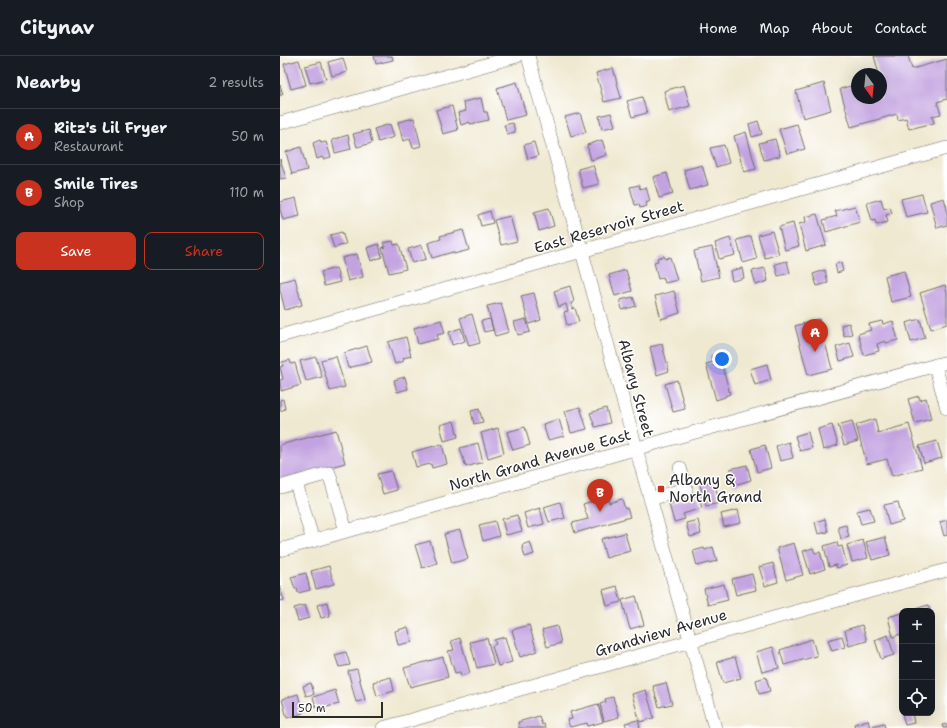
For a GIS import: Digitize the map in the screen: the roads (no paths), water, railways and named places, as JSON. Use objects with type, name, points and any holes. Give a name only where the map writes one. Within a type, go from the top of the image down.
[{"type":"street","points":[[280,123],[517,56]]},
{"type":"street","name":"Albany Street","points":[[528,56],[636,449],[715,728]]},
{"type":"street","name":"East Reservoir Street","points":[[280,336],[947,148]]},
{"type":"street","points":[[941,363],[947,408]]},
{"type":"street","name":"North Grand Avenue East","points":[[281,547],[313,541],[941,363]]},
{"type":"street","points":[[650,499],[686,489],[680,468]]},
{"type":"street","points":[[280,487],[329,473],[346,531]]},
{"type":"street","points":[[296,482],[313,541]]},
{"type":"street","name":"Grandview Avenue","points":[[383,728],[947,570]]},
{"type":"place","name":"Ritz's Lil Fryer","points":[[815,352]]},
{"type":"place","name":"Albany & North Grand","points":[[661,489]]},
{"type":"place","name":"Smile Tires","points":[[600,512]]}]
